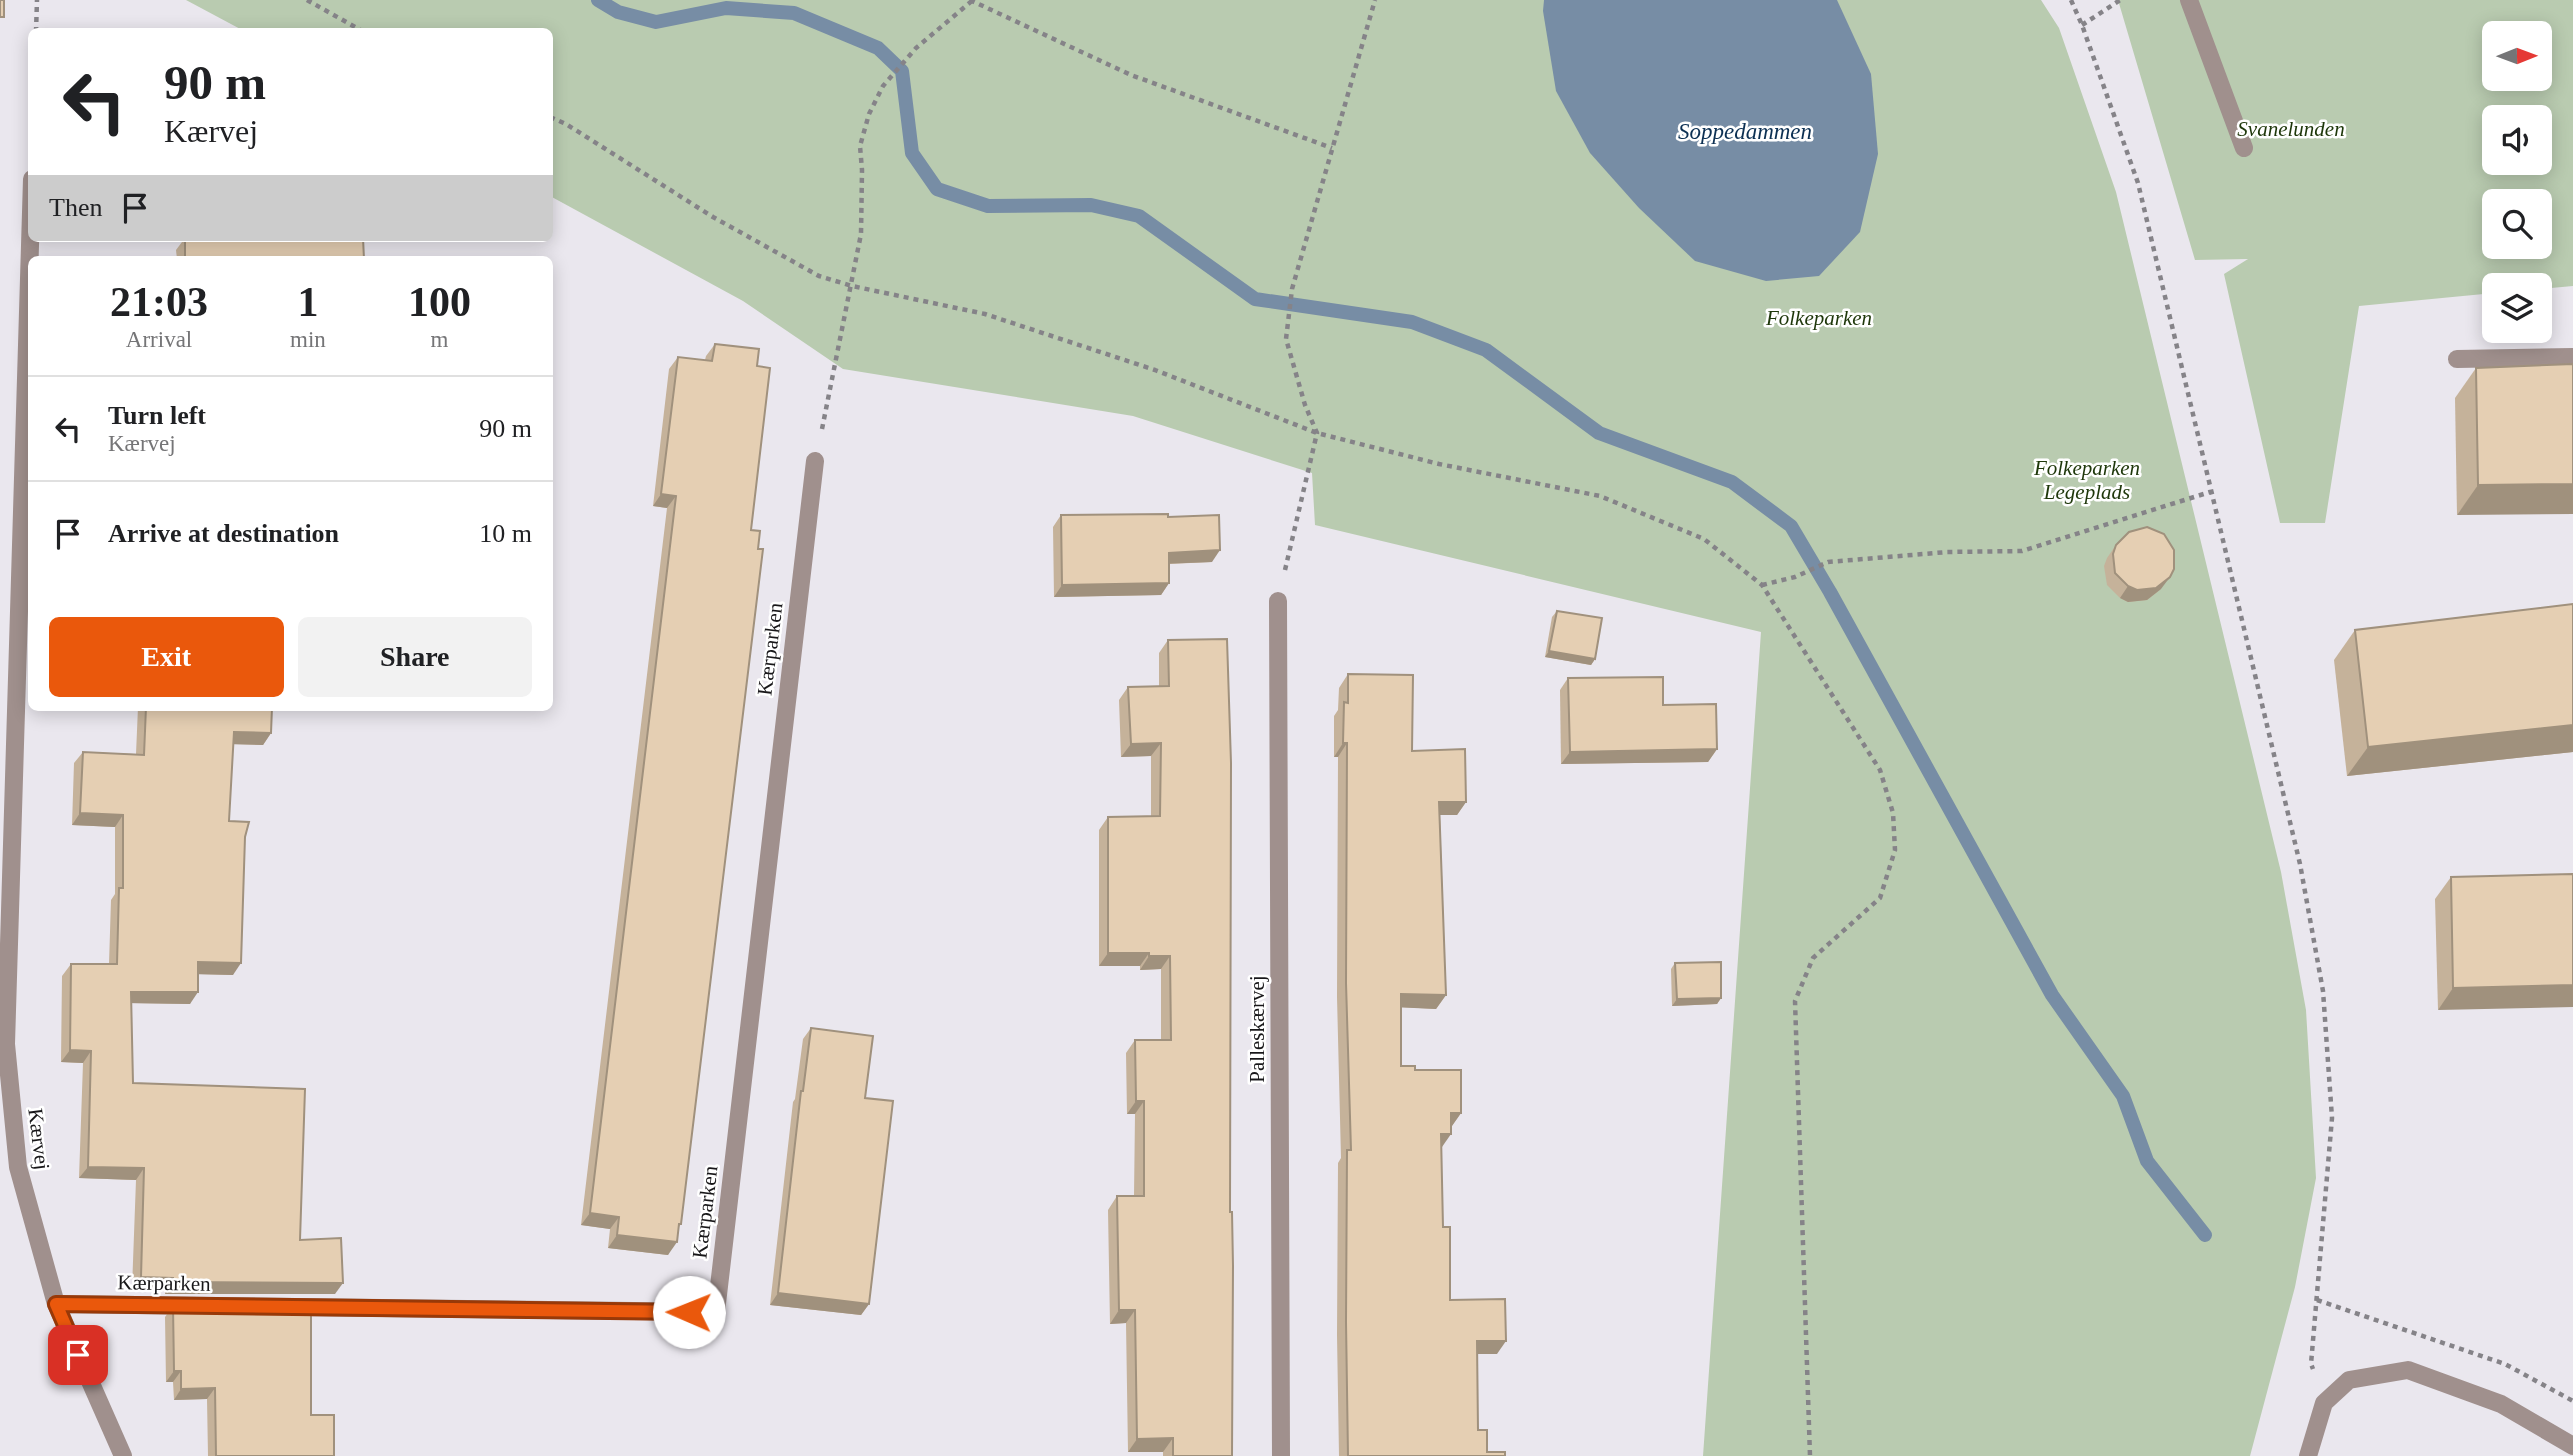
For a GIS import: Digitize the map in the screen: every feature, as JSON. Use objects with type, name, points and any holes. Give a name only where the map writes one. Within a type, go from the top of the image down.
[{"type":"street","points":[[2189,0],[2244,148]]},
{"type":"street","name":"Kærvej","points":[[28,312],[6,1044],[18,1167],[56,1304],[123,1456]]},
{"type":"street","points":[[2457,359],[2573,357]]},
{"type":"street","name":"Kærparken","points":[[56,1304],[716,1312],[815,461]]},
{"type":"street","name":"Palleskærvej","points":[[1278,601],[1281,1456]]},
{"type":"street","points":[[2308,1456],[2324,1403],[2349,1380],[2408,1370],[2501,1404],[2573,1446]]},
{"type":"path","points":[[36,28],[37,0]]},
{"type":"path","points":[[307,0],[357,28]]},
{"type":"path","points":[[815,461],[861,234],[860,146],[869,114],[883,86],[916,48],[972,0],[1131,75],[1332,148]]},
{"type":"path","points":[[1278,601],[1317,433],[1286,339],[1292,289],[1376,0]]},
{"type":"path","points":[[2071,0],[2138,183],[2300,864],[2323,991],[2332,1118],[2311,1364],[2324,1403]]},
{"type":"path","points":[[2082,25],[2120,0]]},
{"type":"path","points":[[553,118],[713,217],[819,276],[852,286],[985,314],[1155,370],[1317,433],[1439,464],[1600,496],[1704,539],[1762,585],[1880,770],[1893,813],[1895,850],[1880,898],[1813,958],[1795,1001],[1810,1456]]},
{"type":"path","points":[[1762,585],[1795,577],[1828,562],[1947,552],[2022,551],[2210,492]]},
{"type":"green space","name":"Folkeparken","points":[[186,0],[2041,0],[2059,28],[2116,192],[2281,872],[2306,1010],[2316,1178],[2295,1287],[2250,1456],[1703,1456],[1761,632],[1315,525],[1312,473],[1133,416],[843,369],[743,301],[553,198],[553,28],[238,28]]},
{"type":"green space","name":"Svanelunden","points":[[2118,0],[2573,0],[2573,286],[2552,288],[2552,273],[2482,273],[2482,294],[2359,306],[2325,523],[2280,523],[2224,274],[2248,259],[2195,260]]},
{"type":"water","name":"Soppedammen","points":[[1544,0],[1837,0],[1871,74],[1878,154],[1860,232],[1819,276],[1766,281],[1695,261],[1639,208],[1590,153],[1556,91],[1543,11]]},
{"type":"building","points":[[0,0],[4,0],[4,17],[0,17]]},
{"type":"building","points":[[185,242],[363,242],[364,256],[185,256]]},
{"type":"building","points":[[715,344],[759,349],[757,366],[770,368],[751,530],[760,531],[758,549],[763,549],[677,1242],[617,1235],[619,1217],[590,1213],[676,496],[661,494],[678,357],[712,361]]},
{"type":"building","points":[[2573,364],[2573,484],[2478,485],[2476,368]]},
{"type":"building","points":[[1168,514],[1168,517],[1219,515],[1220,550],[1169,553],[1169,583],[1062,585],[1061,515]]},
{"type":"building","points":[[2147,527],[2164,534],[2174,550],[2174,569],[2170,577],[2156,588],[2137,590],[2128,586],[2115,573],[2113,554],[2116,545],[2129,532]]},
{"type":"building","points":[[2573,604],[2573,725],[2368,747],[2355,630]]},
{"type":"building","points":[[1557,611],[1602,618],[1595,659],[1549,651]]},
{"type":"building","points":[[1227,639],[1231,763],[1232,1456],[1173,1456],[1173,1438],[1137,1439],[1135,1310],[1119,1310],[1117,1196],[1144,1196],[1144,1101],[1136,1101],[1135,1040],[1171,1040],[1170,956],[1108,953],[1108,817],[1160,816],[1161,743],[1131,744],[1128,687],[1169,686],[1168,640]]},
{"type":"building","points":[[1348,674],[1413,675],[1412,751],[1465,749],[1466,802],[1439,802],[1446,995],[1401,994],[1401,1066],[1415,1066],[1415,1070],[1461,1070],[1461,1113],[1451,1113],[1451,1134],[1441,1134],[1443,1227],[1450,1227],[1450,1300],[1505,1299],[1506,1341],[1477,1341],[1478,1430],[1487,1430],[1487,1452],[1505,1452],[1505,1456],[1348,1456],[1347,1150],[1351,1150],[1346,983],[1347,743],[1343,743]]},
{"type":"building","points":[[1663,677],[1663,705],[1716,704],[1717,749],[1570,752],[1568,678]]},
{"type":"building","points":[[146,711],[272,711],[271,733],[234,732],[229,821],[249,822],[245,837],[241,963],[198,962],[198,992],[131,992],[133,1083],[305,1089],[300,1240],[341,1238],[343,1283],[173,1282],[173,1278],[141,1277],[144,1168],[88,1167],[91,1051],[70,1050],[71,964],[117,964],[119,888],[123,888],[123,815],[80,813],[83,752],[144,755]]},
{"type":"building","points":[[2573,874],[2573,985],[2453,988],[2451,877]]},
{"type":"building","points":[[1721,962],[1721,998],[1677,999],[1675,963]]},
{"type":"building","points":[[811,1028],[873,1036],[865,1098],[893,1101],[869,1304],[778,1293],[801,1091]]},
{"type":"building","points":[[173,1306],[311,1308],[311,1415],[334,1415],[334,1456],[216,1456],[215,1388],[181,1389],[181,1371],[174,1371]]},
{"type":"waterway","points":[[598,0],[618,12],[656,22],[726,8],[794,13],[878,48],[902,71],[912,153],[937,189],[988,206],[1091,205],[1139,216],[1255,299],[1412,322],[1486,350],[1599,433],[1732,482],[1791,526],[2052,995],[2123,1096],[2147,1161],[2205,1235]]},
{"type":"route","points":[[78,1355],[56,1304],[689,1312]]},
{"type":"park label","name":"Folkeparken Legeplads","points":[[2087,480]]}]
